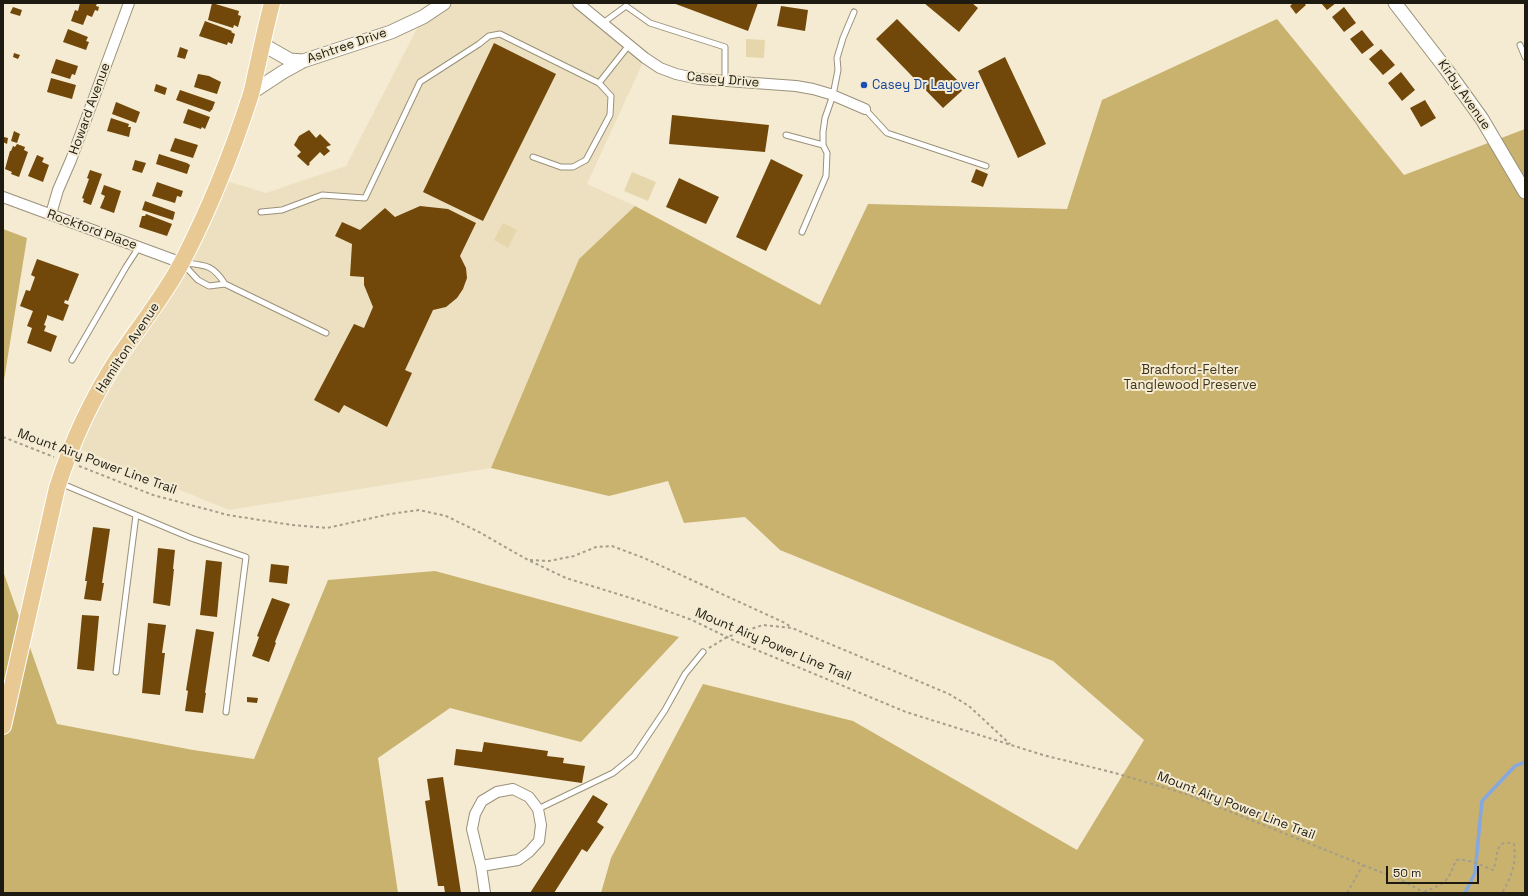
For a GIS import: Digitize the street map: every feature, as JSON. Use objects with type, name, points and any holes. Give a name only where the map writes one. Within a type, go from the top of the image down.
[{"type":"main road","name":"Hamilton Avenue","points":[[3,726],[59,483],[66,461],[81,424],[100,389],[120,355],[164,294],[182,263],[208,209],[251,93],[272,3]]},
{"type":"street","name":"Howard Avenue","points":[[50,214],[128,3]]},
{"type":"street","name":"Ashtree Drive","points":[[251,93],[302,61],[391,32],[423,17],[444,3]]},
{"type":"street","name":"Casey Drive","points":[[578,3],[645,58],[660,68],[676,74],[699,79],[796,86],[813,89],[833,95],[865,109]]},
{"type":"street","name":"Kirby Avenue","points":[[1395,3],[1482,119],[1525,192]]},
{"type":"street","points":[[262,44],[290,60],[302,61]]},
{"type":"street","name":"Rockford Place","points":[[3,197],[182,263]]},
{"type":"street","points":[[481,866],[518,860],[529,852],[539,841],[541,825],[538,809],[529,797],[513,789],[497,792],[482,801],[475,814],[472,829],[486,893]]},
{"type":"lane","points":[[603,23],[626,6],[650,23],[725,47],[725,81]]},
{"type":"lane","points":[[802,232],[826,176],[827,153],[823,145],[825,118],[833,95],[838,70],[837,58],[843,38],[854,12]]},
{"type":"lane","points":[[261,212],[282,210],[322,195],[365,198],[420,82],[489,36],[500,34],[599,84],[611,96],[610,115],[586,160],[573,167],[561,167],[533,157]]},
{"type":"lane","points":[[599,84],[629,45]]},
{"type":"lane","points":[[1520,45],[1525,57]]},
{"type":"lane","points":[[865,109],[887,133],[986,166]]},
{"type":"lane","points":[[786,135],[823,145]]},
{"type":"lane","points":[[72,360],[139,247]]},
{"type":"lane","points":[[182,263],[198,280],[209,286],[225,284]]},
{"type":"lane","points":[[182,263],[205,265],[218,273],[225,284],[326,333]]},
{"type":"lane","points":[[59,483],[191,538],[246,557],[226,712]]},
{"type":"lane","points":[[116,672],[136,515]]},
{"type":"lane","points":[[538,809],[613,774],[634,756],[665,710],[685,674],[703,652]]},
{"type":"path","name":"Mount Airy Power Line Trail","points":[[3,437],[153,495],[228,515],[292,525],[327,528],[390,514],[419,510],[446,516],[479,532],[528,560],[566,578],[637,600],[692,620],[727,637],[906,712],[1043,755],[1115,773],[1186,794],[1403,881],[1425,892]]},
{"type":"path","name":"Mount Airy Power Line Trail","points":[[528,560],[549,561],[574,556],[596,547],[612,546],[644,558],[744,603],[785,623],[792,628],[949,694],[969,706],[1011,745]]},
{"type":"path","points":[[703,652],[727,637],[763,625],[792,628]]},
{"type":"path","points":[[1425,892],[1446,882],[1456,860],[1461,859],[1469,861],[1493,870],[1495,867],[1497,851],[1503,843],[1508,842],[1514,844],[1515,850],[1512,875],[1502,893]]},
{"type":"path","points":[[1347,893],[1363,865]]},
{"type":"shaded area","points":[[444,3],[578,3],[645,58],[587,184],[635,206],[579,259],[491,468],[229,510],[73,446],[164,294],[220,179],[266,193],[346,166],[423,17]]},
{"type":"shaded area","points":[[746,39],[765,40],[764,58],[746,57]]},
{"type":"shaded area","points":[[632,172],[656,182],[648,201],[624,191]]},
{"type":"shaded area","points":[[503,223],[517,230],[508,248],[494,240]]},
{"type":"green space","name":"Bradford-Felter Tanglewood Preserve","points":[[1277,19],[1404,175],[1525,129],[1525,893],[601,893],[611,858],[703,684],[853,721],[1077,850],[1144,740],[1053,661],[780,550],[745,517],[684,523],[668,481],[609,496],[491,468],[579,259],[635,206],[820,305],[868,204],[1067,209],[1102,100]]},
{"type":"green space","points":[[3,229],[27,238],[3,386]]},
{"type":"green space","points":[[3,571],[57,724],[193,750],[254,759],[328,580],[435,571],[679,637],[581,742],[450,708],[378,758],[398,893],[3,893]]},
{"type":"building","points":[[80,3],[97,3],[96,6],[99,7],[98,11],[95,10],[92,17],[87,15],[83,25],[71,21],[75,10],[78,11]]},
{"type":"building","points":[[212,3],[239,11],[238,15],[241,16],[238,27],[234,25],[233,28],[208,20]]},
{"type":"building","points":[[673,3],[758,3],[748,31]]},
{"type":"building","points":[[924,3],[972,3],[978,8],[959,32]]},
{"type":"building","points":[[1293,3],[1304,3],[1306,5],[1296,14],[1290,6]]},
{"type":"building","points":[[1321,3],[1336,3],[1327,10]]},
{"type":"building","points":[[781,6],[808,10],[805,31],[777,26]]},
{"type":"building","points":[[13,7],[22,10],[20,16],[10,13]]},
{"type":"building","points":[[1344,7],[1356,23],[1344,32],[1332,17]]},
{"type":"building","points":[[897,19],[965,88],[943,108],[876,39]]},
{"type":"building","points":[[205,21],[232,31],[231,32],[235,34],[232,44],[228,42],[227,45],[199,36]]},
{"type":"building","points":[[68,29],[88,37],[86,41],[89,42],[86,50],[63,42]]},
{"type":"building","points":[[1362,30],[1374,45],[1362,54],[1350,39]]},
{"type":"building","points":[[494,43],[556,74],[483,221],[423,192]]},
{"type":"building","points":[[180,47],[188,50],[185,59],[177,57]]},
{"type":"building","points":[[1381,49],[1395,65],[1383,75],[1369,59]]},
{"type":"building","points":[[14,53],[20,55],[18,59],[13,57]]},
{"type":"building","points":[[1005,57],[1046,144],[1018,158],[978,71]]},
{"type":"building","points":[[56,59],[78,66],[75,75],[72,74],[70,79],[51,73]]},
{"type":"building","points":[[1401,72],[1415,90],[1402,101],[1388,83]]},
{"type":"building","points":[[198,74],[209,76],[221,82],[217,94],[194,87]]},
{"type":"building","points":[[51,78],[76,85],[72,99],[47,92]]},
{"type":"building","points":[[156,84],[167,88],[165,95],[154,91]]},
{"type":"building","points":[[180,90],[215,102],[212,110],[210,112],[176,100]]},
{"type":"building","points":[[1425,100],[1436,118],[1421,127],[1410,108]]},
{"type":"building","points":[[116,102],[140,112],[136,123],[112,114]]},
{"type":"building","points":[[188,109],[210,117],[205,129],[183,123]]},
{"type":"building","points":[[672,115],[769,125],[765,152],[669,144]]},
{"type":"building","points":[[111,118],[129,124],[128,127],[131,127],[129,137],[107,131]]},
{"type":"building","points":[[309,130],[316,138],[320,134],[331,145],[326,147],[330,151],[324,156],[320,152],[308,166],[297,156],[301,152],[294,145],[299,136]]},
{"type":"building","points":[[14,131],[20,134],[17,143],[11,141]]},
{"type":"building","points":[[4,137],[8,138],[7,144],[3,142]]},
{"type":"building","points":[[175,138],[198,145],[193,158],[170,151]]},
{"type":"building","points":[[17,144],[25,147],[24,150],[28,152],[19,177],[11,174],[12,172],[5,169],[10,151],[13,146],[15,147]]},
{"type":"building","points":[[159,154],[190,165],[187,174],[156,164]]},
{"type":"building","points":[[37,155],[44,158],[42,162],[49,165],[43,182],[28,176]]},
{"type":"building","points":[[771,159],[803,175],[766,251],[736,237]]},
{"type":"building","points":[[135,160],[146,163],[142,173],[132,170]]},
{"type":"building","points":[[976,169],[988,174],[983,187],[971,182]]},
{"type":"building","points":[[90,170],[102,174],[91,205],[83,202],[84,199],[82,198],[89,179],[87,178]]},
{"type":"building","points":[[679,178],[719,197],[706,224],[666,207]]},
{"type":"building","points":[[157,182],[183,191],[181,197],[177,196],[175,203],[152,196]]},
{"type":"building","points":[[104,185],[121,191],[114,213],[100,208],[105,196],[101,194]]},
{"type":"building","points":[[145,201],[175,212],[173,220],[142,210]]},
{"type":"building","points":[[420,206],[448,209],[476,223],[460,256],[466,268],[467,278],[463,289],[457,298],[446,307],[433,310],[405,370],[412,373],[387,427],[344,405],[339,413],[314,400],[354,324],[364,328],[373,307],[364,285],[364,277],[350,276],[352,244],[335,236],[342,222],[360,230],[385,208],[395,217]]},
{"type":"building","points":[[146,214],[172,224],[167,236],[139,227],[142,216],[145,216]]},
{"type":"building","points":[[37,259],[79,274],[68,301],[65,300],[64,303],[69,305],[63,321],[47,315],[44,331],[57,336],[51,352],[27,343],[32,328],[27,326],[33,311],[20,306],[26,290],[30,291],[35,277],[31,275]]},
{"type":"building","points":[[93,527],[110,529],[102,583],[104,583],[101,601],[84,599],[87,581],[85,581]]},
{"type":"building","points":[[158,548],[175,550],[170,606],[153,603]]},
{"type":"building","points":[[206,560],[222,562],[217,617],[200,615]]},
{"type":"building","points":[[271,564],[289,566],[287,584],[269,582]]},
{"type":"building","points":[[272,598],[290,604],[269,662],[252,656],[259,637],[257,636]]},
{"type":"building","points":[[82,615],[99,616],[94,671],[77,669]]},
{"type":"building","points":[[148,623],[166,625],[162,653],[165,653],[160,695],[142,693]]},
{"type":"building","points":[[196,629],[214,632],[203,713],[185,711],[188,691],[186,690]]},
{"type":"building","points":[[247,697],[258,698],[257,703],[247,702]]},
{"type":"building","points":[[484,742],[548,751],[547,756],[564,758],[563,763],[585,766],[582,783],[454,765],[456,749],[482,752]]},
{"type":"building","points":[[443,777],[461,893],[445,893],[444,886],[438,886],[425,801],[430,800],[427,779]]},
{"type":"building","points":[[593,795],[608,804],[597,822],[604,827],[587,852],[582,849],[554,893],[530,893]]},
{"type":"waterway","points":[[1465,893],[1475,873],[1482,801],[1515,766],[1525,762]]},
{"type":"place","name":"Casey Dr Layover","points":[[864,85]]}]
